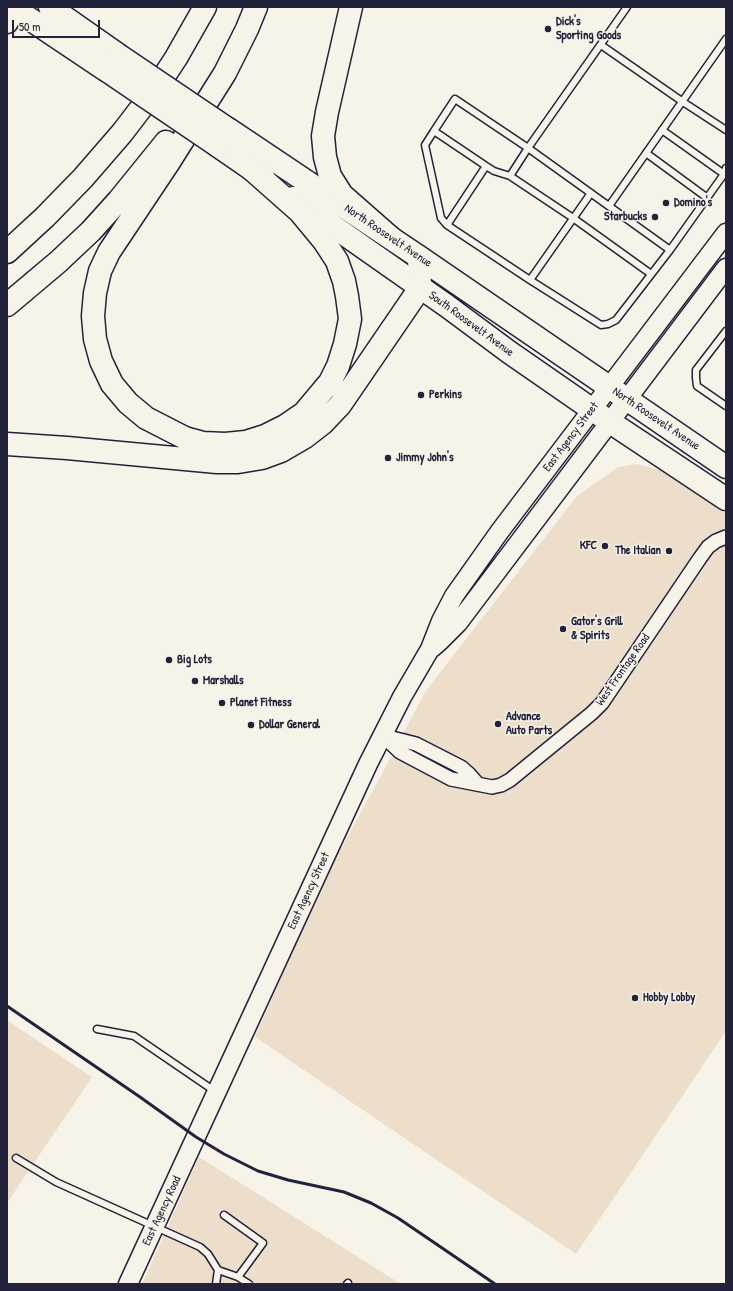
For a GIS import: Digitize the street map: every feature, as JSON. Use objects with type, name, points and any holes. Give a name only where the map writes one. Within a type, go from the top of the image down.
[{"type":"highway","name":"North Roosevelt Avenue","points":[[50,7],[112,62]]},
{"type":"highway","points":[[7,252],[45,217],[83,178],[122,133],[155,90],[176,58],[205,7]]},
{"type":"highway","points":[[7,305],[58,262],[91,230],[149,165],[208,81],[252,7]]},
{"type":"highway","points":[[248,166],[300,212],[324,241],[337,261],[344,281],[348,296],[350,319],[345,344],[338,366],[330,382],[304,413],[285,426],[265,436],[246,442],[225,444],[203,443],[185,438],[146,418],[128,403],[112,384],[101,361],[95,339],[93,316],[95,293],[100,271],[109,252],[169,162],[225,73],[247,29],[256,7]]},
{"type":"highway","points":[[351,7],[327,112],[323,136],[325,157],[330,176],[342,195],[391,238]]},
{"type":"highway","name":"North Roosevelt Avenue","points":[[11,11],[112,62],[223,137],[391,238],[726,467]]},
{"type":"highway","name":"South Roosevelt Avenue","points":[[223,137],[248,166],[592,410],[726,499]]},
{"type":"highway","points":[[7,444],[217,462],[238,462],[262,458],[281,451],[317,428],[340,405],[420,288],[419,257]]},
{"type":"main road","name":"East Agency Street","points":[[430,649],[440,642],[458,623],[610,422],[618,394],[726,233]]},
{"type":"main road","name":"East Agency Street","points":[[196,1137],[382,735],[430,649],[441,621],[463,582],[592,410],[618,394],[726,268]]},
{"type":"main road","name":"East Agency Road","points":[[128,1284],[196,1137]]},
{"type":"street","name":"West Frontage Road","points":[[382,735],[404,740],[429,751],[460,767],[477,783],[492,787],[501,785],[510,780],[592,713],[609,694],[704,553],[716,541],[726,538]]},
{"type":"lane","points":[[510,176],[627,7]]},
{"type":"lane","points":[[608,206],[683,102],[726,39]]},
{"type":"lane","points":[[601,45],[726,130]]},
{"type":"lane","points":[[662,130],[725,171],[670,250],[616,320],[608,324],[601,324],[530,280],[447,225],[441,218],[425,145],[455,98],[528,148],[670,250]]},
{"type":"lane","points":[[434,131],[494,171],[510,176],[573,218],[651,274]]},
{"type":"lane","points":[[646,153],[706,197]]},
{"type":"lane","points":[[447,225],[486,166]]},
{"type":"lane","points":[[530,280],[591,193]]},
{"type":"lane","points":[[726,330],[696,370],[698,386],[726,406]]},
{"type":"lane","points":[[97,1029],[134,1036],[216,1092]]},
{"type":"lane","points":[[16,1158],[56,1182],[200,1247],[208,1254],[218,1270],[238,1277],[249,1284]]},
{"type":"lane","points":[[224,1215],[264,1243],[238,1277]]},
{"type":"lane","points":[[216,1284],[218,1270]]},
{"type":"shaded area","points":[[637,464],[663,471],[726,513],[726,1031],[576,1254],[255,1037],[325,878],[425,692],[577,496],[618,467]]},
{"type":"shaded area","points":[[7,1020],[92,1077],[7,1203]]},
{"type":"shaded area","points":[[199,1157],[401,1284],[142,1284]]},
{"type":"railway","points":[[7,1006],[196,1137],[224,1154],[258,1171],[288,1180],[344,1192],[371,1203],[398,1218],[495,1284]]},
{"type":"place","name":"Dick's Sporting Goods","points":[[548,29]]},
{"type":"place","name":"Domino's","points":[[666,203]]},
{"type":"place","name":"Starbucks","points":[[655,217]]},
{"type":"place","name":"Perkins","points":[[421,395]]},
{"type":"place","name":"Jimmy John's","points":[[388,458]]},
{"type":"place","name":"KFC","points":[[605,546]]},
{"type":"place","name":"The Italian","points":[[669,551]]},
{"type":"place","name":"Gator's Grill & Spirits","points":[[563,629]]},
{"type":"place","name":"Big Lots","points":[[169,660]]},
{"type":"place","name":"Marshalls","points":[[195,681]]},
{"type":"place","name":"Planet Fitness","points":[[222,703]]},
{"type":"place","name":"Advance Auto Parts","points":[[498,724]]},
{"type":"place","name":"Dollar General","points":[[251,725]]},
{"type":"place","name":"Hobby Lobby","points":[[635,998]]}]
